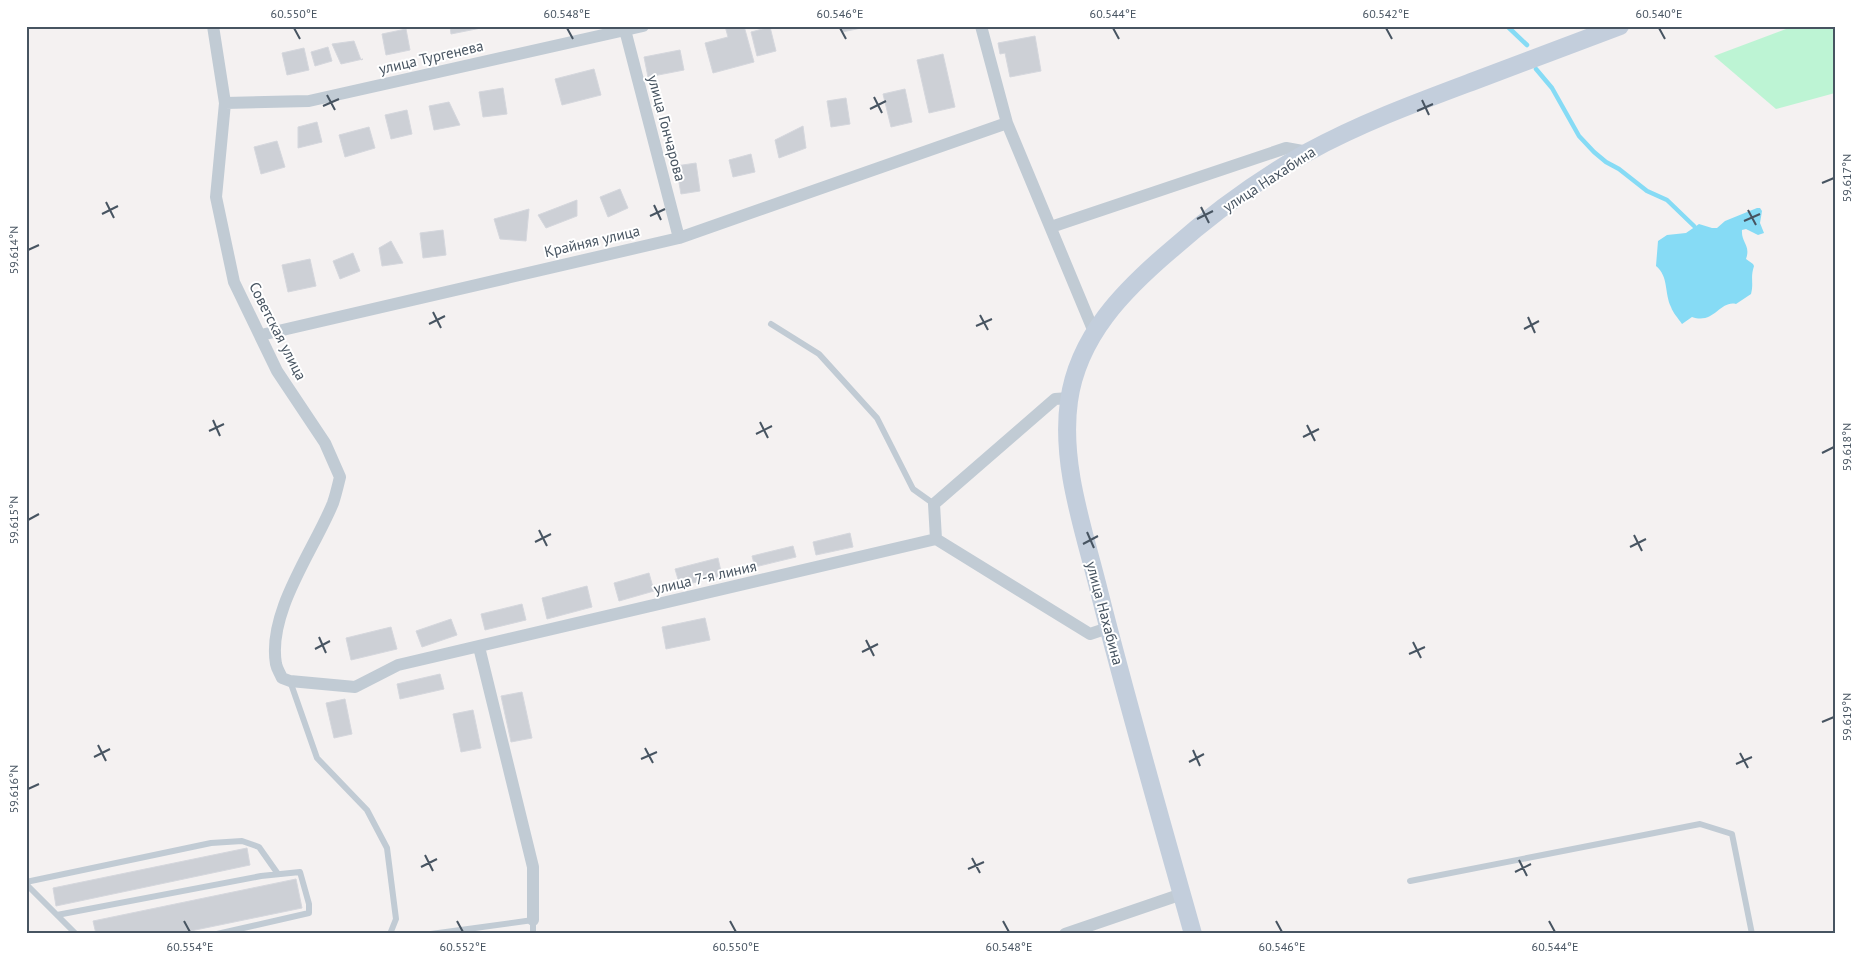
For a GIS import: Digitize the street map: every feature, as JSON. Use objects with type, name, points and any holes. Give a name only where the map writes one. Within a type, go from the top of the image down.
[{"type":"main road","name":"улица Нахабина","points":[[1193,934],[1108,628],[1075,498],[1068,449],[1069,398],[1079,365],[1094,332],[1119,298],[1149,268],[1251,187],[1308,152],[1417,102],[1620,26]]},
{"type":"street","name":"Советская улица","points":[[213,26],[225,103],[216,197],[234,282],[277,371],[325,443],[340,476],[334,502],[294,582],[278,622],[275,645],[276,665],[282,678],[290,681]]},
{"type":"street","name":"улица Тургенева","points":[[225,103],[308,101],[624,28],[643,26]]},
{"type":"street","points":[[981,26],[1007,123],[1094,332]]},
{"type":"street","name":"улица Гончарова","points":[[624,28],[679,238]]},
{"type":"street","name":"Крайняя улица","points":[[261,335],[679,238],[1007,123]]},
{"type":"street","points":[[1051,227],[1286,148],[1308,152]]},
{"type":"street","points":[[1069,398],[1055,399],[934,504],[936,539],[1090,634],[1108,628]]},
{"type":"street","name":"улица 7-я линия","points":[[290,681],[355,687],[398,665],[936,539]]},
{"type":"street","points":[[479,647],[533,867],[533,920]]},
{"type":"street","points":[[1065,934],[1182,894]]},
{"type":"lane","points":[[771,324],[819,354],[877,418],[913,489],[934,504]]},
{"type":"lane","points":[[290,681],[317,758],[367,810],[387,848],[396,919],[390,934]]},
{"type":"lane","points":[[1410,882],[1700,824],[1732,834],[1752,934]]},
{"type":"lane","points":[[26,883],[211,843],[242,841],[259,847],[278,874]]},
{"type":"lane","points":[[57,915],[278,874],[300,872],[309,904],[309,913],[217,934]]},
{"type":"lane","points":[[26,883],[76,934]]},
{"type":"lane","points":[[432,934],[533,920],[532,934]]},
{"type":"green space","points":[[1794,26],[1835,26],[1835,93],[1776,109],[1714,56]]},
{"type":"water","points":[[1760,208],[1762,211],[1760,223],[1764,233],[1758,235],[1746,229],[1742,230],[1747,247],[1746,259],[1754,266],[1751,294],[1736,304],[1725,305],[1706,318],[1692,317],[1682,324],[1672,309],[1665,280],[1656,266],[1658,241],[1667,235],[1686,233],[1699,224],[1717,228],[1725,221]]},
{"type":"building","points":[[450,26],[480,26],[481,28],[451,34]]},
{"type":"building","points":[[725,26],[744,26],[754,62],[713,73],[705,43],[728,37]]},
{"type":"building","points":[[841,26],[871,26],[842,32]]},
{"type":"building","points":[[770,27],[776,51],[757,56],[751,32]]},
{"type":"building","points":[[406,29],[410,50],[386,55],[382,34]]},
{"type":"building","points":[[1035,36],[1041,71],[1010,77],[1005,53],[1000,54],[998,43]]},
{"type":"building","points":[[354,41],[361,59],[341,64],[332,44]]},
{"type":"building","points":[[328,47],[332,61],[315,66],[311,52]]},
{"type":"building","points":[[304,48],[309,70],[287,75],[282,53]]},
{"type":"building","points":[[680,50],[684,70],[648,77],[644,57]]},
{"type":"building","points":[[943,54],[955,107],[929,113],[917,60]]},
{"type":"building","points":[[594,69],[601,95],[562,105],[555,79]]},
{"type":"building","points":[[503,88],[507,114],[483,117],[479,92]]},
{"type":"building","points":[[905,89],[912,122],[891,127],[883,94]]},
{"type":"building","points":[[846,98],[850,124],[831,127],[827,101]]},
{"type":"building","points":[[449,102],[460,125],[434,130],[429,106]]},
{"type":"building","points":[[407,110],[412,134],[391,139],[385,115]]},
{"type":"building","points":[[317,122],[322,142],[298,148],[298,127]]},
{"type":"building","points":[[803,126],[806,148],[779,158],[775,140]]},
{"type":"building","points":[[369,127],[375,148],[345,157],[339,135]]},
{"type":"building","points":[[277,141],[285,167],[261,174],[254,147]]},
{"type":"building","points":[[751,154],[755,172],[733,177],[729,160]]},
{"type":"building","points":[[696,163],[700,191],[681,194],[676,166]]},
{"type":"building","points":[[620,189],[628,208],[608,217],[600,197]]},
{"type":"building","points":[[577,200],[577,216],[546,228],[538,215]]},
{"type":"building","points":[[529,209],[526,241],[500,239],[494,219]]},
{"type":"building","points":[[443,230],[446,255],[423,258],[420,233]]},
{"type":"building","points":[[391,241],[403,263],[382,266],[379,248]]},
{"type":"building","points":[[353,253],[360,271],[340,279],[333,261]]},
{"type":"building","points":[[310,259],[316,286],[288,292],[282,265]]},
{"type":"building","points":[[850,533],[853,547],[816,555],[813,542]]},
{"type":"building","points":[[793,546],[796,557],[755,567],[752,556]]},
{"type":"building","points":[[718,558],[722,576],[680,586],[675,569]]},
{"type":"building","points":[[649,573],[654,591],[619,601],[614,583]]},
{"type":"building","points":[[587,586],[592,607],[547,619],[542,598]]},
{"type":"building","points":[[522,604],[526,620],[485,630],[481,614]]},
{"type":"building","points":[[705,618],[710,640],[666,649],[662,627]]},
{"type":"building","points":[[451,619],[457,635],[422,647],[416,631]]},
{"type":"building","points":[[391,627],[397,649],[351,660],[346,638]]},
{"type":"building","points":[[440,674],[444,689],[400,699],[397,684]]},
{"type":"building","points":[[522,692],[532,738],[511,742],[501,696]]},
{"type":"building","points":[[345,699],[352,734],[334,738],[326,703]]},
{"type":"building","points":[[473,710],[481,748],[461,752],[453,714]]},
{"type":"building","points":[[247,848],[250,865],[56,906],[53,888]]},
{"type":"building","points":[[296,879],[302,908],[176,934],[96,934],[93,921]]},
{"type":"waterway","points":[[1507,26],[1527,45]]},
{"type":"waterway","points":[[1536,69],[1552,88],[1579,136],[1594,152],[1647,191],[1667,200],[1694,226]]}]
